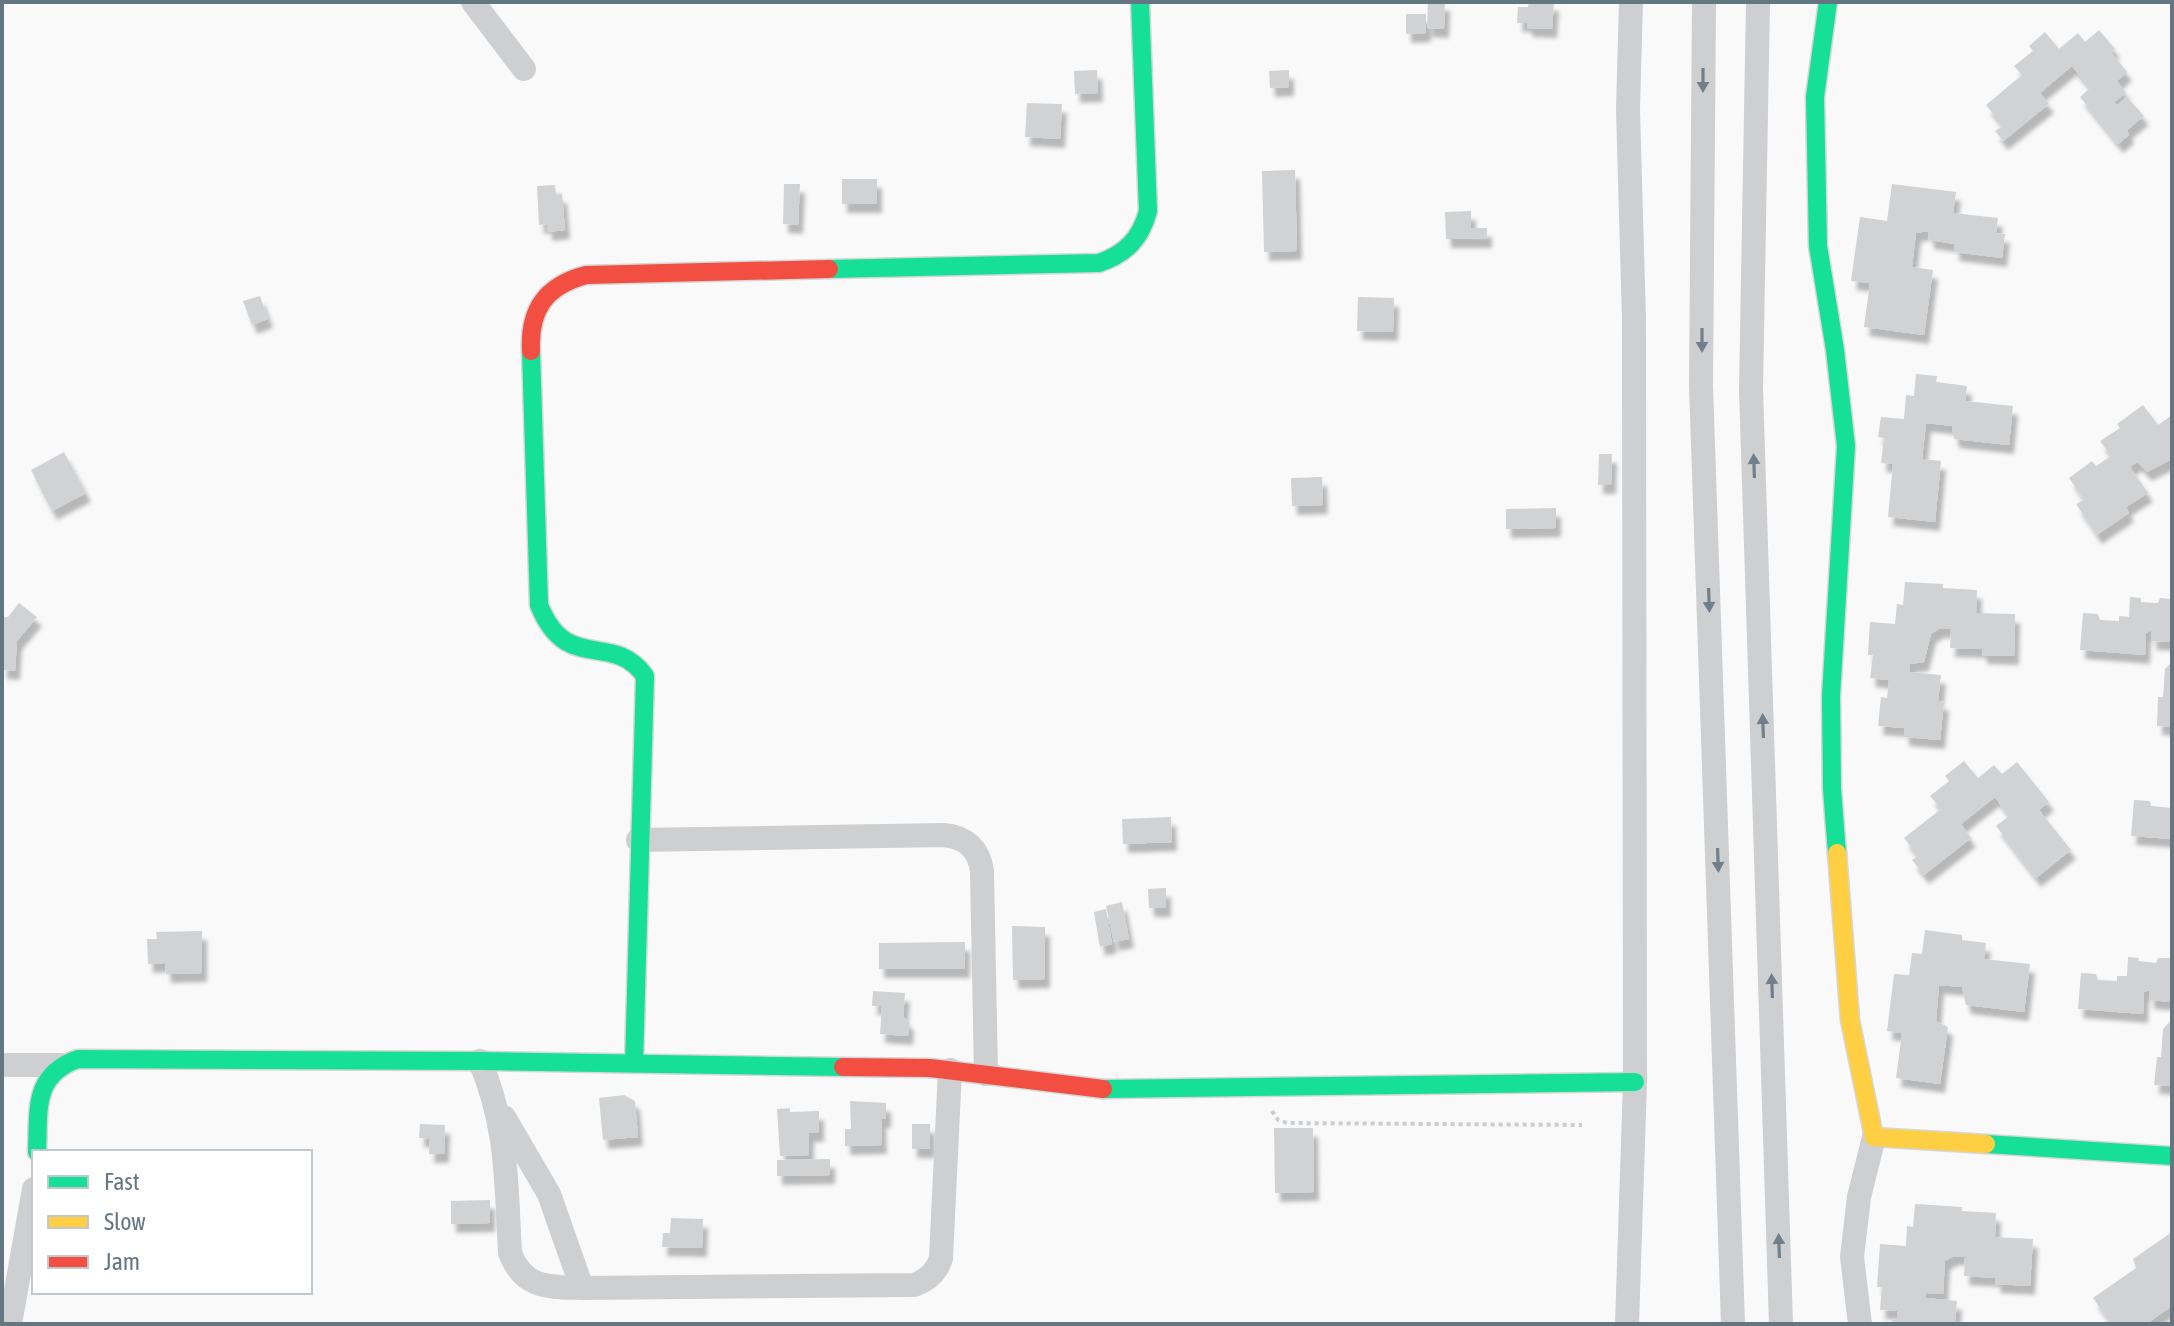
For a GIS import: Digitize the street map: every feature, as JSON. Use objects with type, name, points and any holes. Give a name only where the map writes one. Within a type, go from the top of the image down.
[{"type":"street","points":[[473,2],[524,69]]},
{"type":"street","points":[[634,1064],[645,676],[632,660],[568,645],[557,638],[548,629],[539,605],[530,332],[542,300],[562,283],[586,275],[1099,263],[1119,256],[1142,232],[1148,211],[1140,2]]},
{"type":"street","points":[[1627,1324],[1635,1082],[1634,320],[1628,110],[1631,2]]},
{"type":"street","points":[[1704,2],[1701,386],[1733,1324]]},
{"type":"street","points":[[1758,2],[1751,389],[1781,1324]]},
{"type":"street","points":[[1828,2],[1815,97],[1818,246],[1835,350],[1846,446],[1831,696],[1832,789],[1850,1020],[1874,1137],[1859,1197],[1852,1257],[1860,1324]]},
{"type":"street","points":[[638,840],[944,835],[961,838],[978,855],[982,871],[986,1074]]},
{"type":"street","points":[[2,1065],[61,1065],[88,1059],[480,1061],[950,1070],[1085,1089],[1635,1082]]},
{"type":"street","points":[[480,1061],[498,1108],[549,1194],[582,1288]]},
{"type":"street","points":[[37,1150],[39,1095],[44,1083],[61,1065]]},
{"type":"street","points":[[498,1108],[505,1151],[510,1253],[514,1263],[535,1283],[545,1287],[582,1288],[914,1285],[926,1280],[936,1270],[941,1258],[950,1070]]},
{"type":"street","points":[[1874,1137],[2172,1156]]},
{"type":"street","points":[[10,1324],[32,1200]]},
{"type":"path","points":[[1272,1089],[1272,1113],[1282,1123],[1582,1125]]},
{"type":"building","points":[[1428,2],[1445,2],[1444,29],[1427,28]]},
{"type":"building","points":[[1529,2],[1554,2],[1552,29],[1527,28],[1527,23],[1517,23],[1518,7],[1528,7]]},
{"type":"building","points":[[1406,14],[1426,14],[1426,33],[1406,34]]},
{"type":"building","points":[[2099,30],[2115,49],[2111,52],[2127,72],[2117,81],[2126,93],[2114,102],[2117,105],[2127,97],[2144,116],[2127,130],[2129,135],[2118,144],[2080,97],[2090,88],[2072,66],[2040,93],[2049,104],[2003,141],[1995,131],[2003,126],[1986,105],[2022,75],[2014,66],[2033,51],[2029,46],[2045,32],[2059,49],[2078,33],[2085,42]]},
{"type":"building","points":[[1097,70],[1098,93],[1075,94],[1074,71]]},
{"type":"building","points":[[1289,70],[1289,87],[1270,88],[1269,71]]},
{"type":"building","points":[[1027,103],[1062,104],[1060,139],[1025,137]]},
{"type":"building","points":[[1295,170],[1297,251],[1264,252],[1262,171]]},
{"type":"building","points":[[842,179],[877,179],[877,204],[842,204]]},
{"type":"building","points":[[784,184],[800,184],[798,225],[783,224]]},
{"type":"building","points":[[1892,184],[1956,192],[1953,213],[1998,218],[1996,233],[2005,234],[2002,258],[1954,252],[1955,244],[1929,240],[1928,231],[1916,233],[1912,267],[1933,270],[1924,335],[1864,327],[1870,283],[1851,281],[1860,217],[1887,221]]},
{"type":"building","points":[[555,185],[556,195],[562,194],[565,230],[547,232],[547,224],[539,225],[537,186]]},
{"type":"building","points":[[1471,211],[1471,228],[1487,228],[1487,239],[1446,239],[1445,212]]},
{"type":"building","points":[[260,296],[268,319],[252,325],[243,301]]},
{"type":"building","points":[[1358,297],[1394,298],[1393,332],[1357,331]]},
{"type":"building","points":[[1916,374],[1937,376],[1936,382],[1967,386],[1965,401],[2013,406],[2009,445],[1954,439],[1952,426],[1926,423],[1922,459],[1941,461],[1935,522],[1888,517],[1893,464],[1881,463],[1884,438],[1878,437],[1881,417],[1904,419],[1906,395],[1914,396]]},
{"type":"building","points":[[2143,405],[2158,425],[2172,415],[2172,459],[2147,472],[2137,462],[2130,467],[2148,493],[2126,507],[2129,513],[2097,535],[2076,504],[2084,500],[2069,478],[2092,461],[2096,466],[2111,456],[2100,441],[2120,428],[2117,424]]},
{"type":"building","points":[[64,452],[86,493],[52,511],[31,470]]},
{"type":"building","points":[[1599,454],[1612,454],[1611,485],[1598,485]]},
{"type":"building","points":[[1322,477],[1323,505],[1292,506],[1291,478]]},
{"type":"building","points":[[1556,508],[1556,528],[1506,529],[1506,509]]},
{"type":"building","points":[[1905,582],[1977,590],[1976,613],[2015,614],[2014,656],[1982,655],[1982,649],[1950,648],[1951,629],[1939,629],[1931,634],[1924,662],[1910,664],[1909,672],[1941,675],[1938,701],[1944,702],[1940,740],[1904,737],[1904,728],[1878,726],[1881,697],[1887,698],[1889,680],[1870,678],[1873,655],[1868,655],[1870,622],[1895,624],[1897,604],[1903,605]]},
{"type":"building","points":[[2130,597],[2141,598],[2141,602],[2158,603],[2160,598],[2172,599],[2172,642],[2151,641],[2152,630],[2146,633],[2145,655],[2080,650],[2083,613],[2098,614],[2100,620],[2119,621],[2119,616],[2129,617]]},
{"type":"building","points":[[19,603],[37,617],[17,641],[15,671],[2,670],[2,617],[8,617]]},
{"type":"building","points":[[2172,662],[2172,727],[2157,726],[2158,697],[2163,697],[2165,669]]},
{"type":"building","points":[[1964,761],[1978,778],[1994,765],[2002,774],[2017,762],[2049,802],[2039,810],[2071,850],[2036,878],[1996,826],[2009,816],[1995,797],[1961,824],[1971,838],[1924,875],[1912,860],[1918,856],[1904,838],[1941,809],[1930,796],[1949,781],[1945,776]]},
{"type":"building","points":[[2134,800],[2172,808],[2172,839],[2131,836]]},
{"type":"building","points":[[1171,817],[1172,842],[1123,844],[1122,819]]},
{"type":"building","points":[[1166,888],[1166,908],[1149,908],[1148,889]]},
{"type":"building","points":[[1122,902],[1129,939],[1114,942],[1106,906]]},
{"type":"building","points":[[1106,909],[1112,944],[1100,947],[1094,912]]},
{"type":"building","points":[[1012,926],[1045,927],[1045,979],[1013,980]]},
{"type":"building","points":[[1925,930],[1962,935],[1962,940],[1986,943],[1984,959],[2030,964],[2024,1012],[1966,1005],[1962,987],[1939,985],[1936,1021],[1948,1027],[1940,1084],[1896,1078],[1902,1033],[1887,1031],[1894,974],[1909,975],[1912,953],[1922,954]]},
{"type":"building","points":[[202,931],[202,973],[166,974],[165,963],[148,964],[147,939],[157,939],[156,932]]},
{"type":"building","points":[[965,942],[965,969],[879,969],[879,943]]},
{"type":"building","points":[[2128,957],[2156,963],[2158,958],[2172,958],[2172,1002],[2149,1000],[2149,990],[2144,992],[2143,1014],[2078,1009],[2081,973],[2096,974],[2098,980],[2117,981],[2117,976],[2127,976]]},
{"type":"building","points":[[873,991],[905,993],[903,1017],[909,1022],[908,1036],[880,1034],[882,1006],[872,1006]]},
{"type":"building","points":[[2172,1019],[2172,1086],[2154,1085],[2157,1057],[2161,1057],[2163,1029]]},
{"type":"building","points":[[624,1095],[635,1101],[638,1137],[603,1140],[599,1098]]},
{"type":"building","points":[[850,1101],[886,1103],[886,1119],[881,1119],[882,1145],[845,1146],[845,1129],[851,1129]]},
{"type":"building","points":[[790,1108],[790,1112],[819,1111],[819,1133],[809,1133],[809,1155],[780,1156],[777,1109]]},
{"type":"building","points":[[420,1124],[445,1125],[444,1154],[429,1154],[430,1139],[419,1138]]},
{"type":"building","points":[[912,1124],[930,1124],[930,1149],[912,1149]]},
{"type":"building","points":[[1274,1128],[1313,1128],[1314,1192],[1275,1193]]},
{"type":"building","points":[[830,1159],[830,1175],[777,1176],[777,1160]]},
{"type":"building","points":[[490,1200],[490,1223],[451,1224],[451,1201]]},
{"type":"building","points":[[1915,1204],[1996,1213],[1995,1237],[2033,1239],[2030,1286],[1995,1284],[1996,1278],[1964,1276],[1965,1257],[1954,1256],[1945,1261],[1943,1294],[1926,1293],[1925,1298],[1957,1301],[1955,1324],[1891,1324],[1892,1320],[1897,1320],[1898,1311],[1880,1310],[1882,1287],[1877,1287],[1880,1244],[1906,1246],[1907,1226],[1913,1227]]},
{"type":"building","points":[[671,1218],[703,1219],[702,1248],[662,1247],[663,1233],[670,1233]]},
{"type":"building","points":[[2172,1232],[2172,1306],[2146,1324],[2111,1324],[2093,1298],[2136,1268],[2133,1259]]},
{"type":"traffic: fast","points":[[829,269],[1099,263],[1125,250],[1137,237],[1148,211],[1140,2]]},
{"type":"traffic: fast","points":[[1828,2],[1815,97],[1818,246],[1835,350],[1846,446],[1831,696],[1832,789],[1837,853]]},
{"type":"traffic: fast","points":[[531,351],[539,605],[550,626],[563,639],[576,646],[618,655],[645,676],[634,1064]]},
{"type":"traffic: fast","points":[[37,1150],[39,1109],[45,1085],[63,1066],[78,1059],[843,1067]]},
{"type":"traffic: fast","points":[[1103,1089],[1635,1082]]},
{"type":"traffic: fast","points":[[1986,1144],[2172,1156]]},
{"type":"traffic: slow","points":[[1837,853],[1850,1020],[1874,1137],[1986,1144]]},
{"type":"traffic: jam","points":[[531,351],[533,323],[542,302],[560,286],[586,275],[829,269]]},
{"type":"traffic: jam","points":[[843,1067],[930,1068],[1103,1089]]}]
